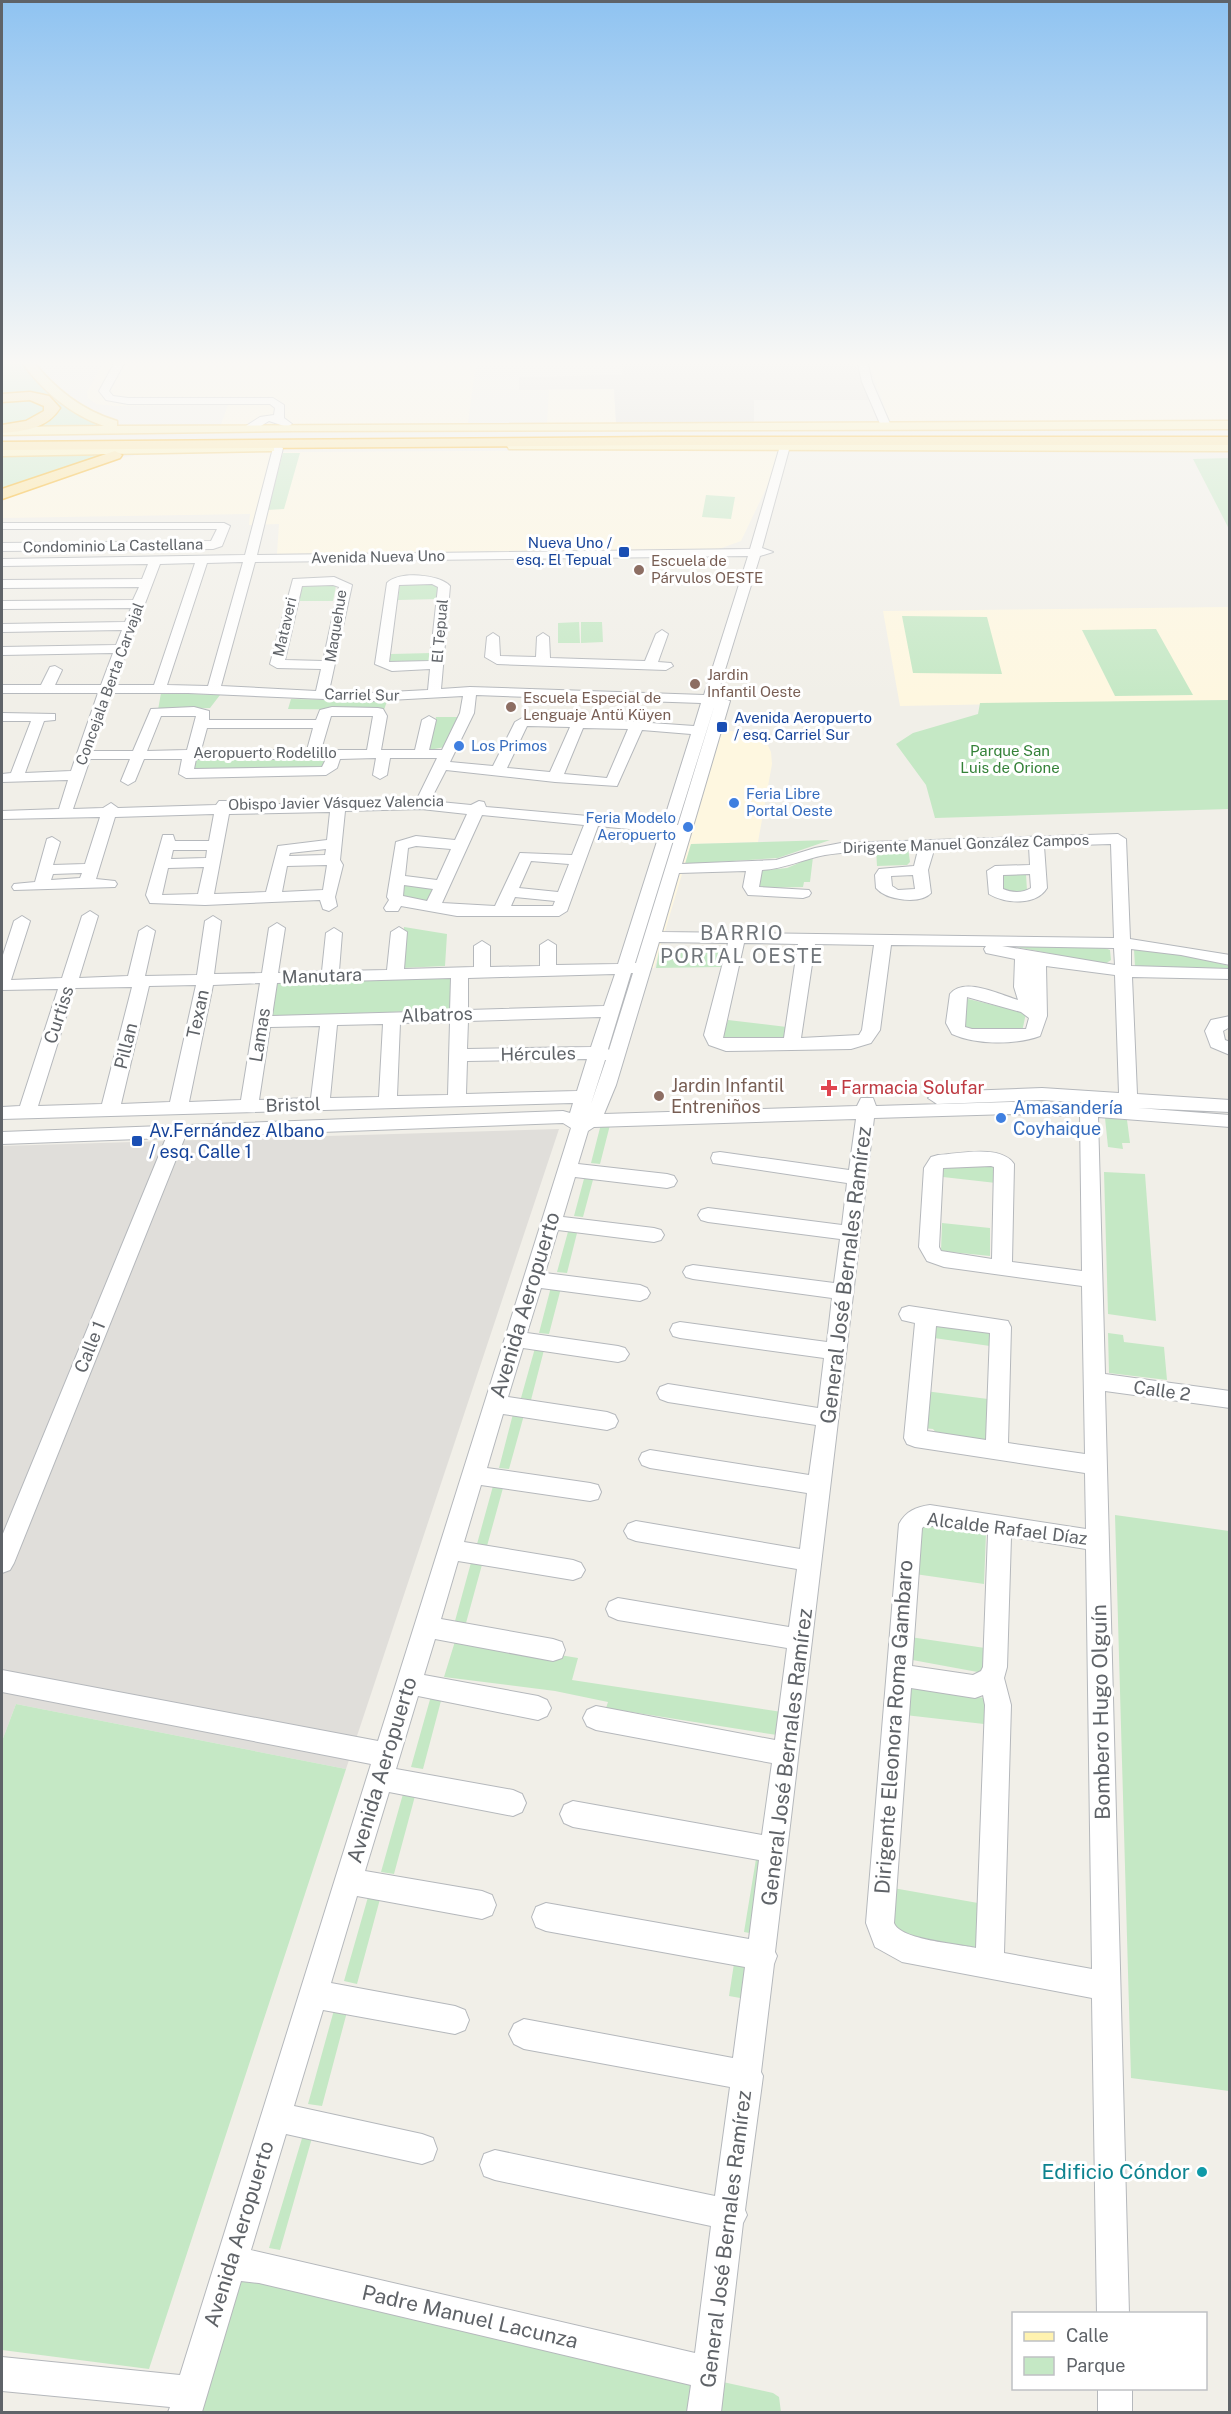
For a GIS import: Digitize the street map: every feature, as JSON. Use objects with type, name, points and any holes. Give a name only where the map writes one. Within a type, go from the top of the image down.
[{"type":"highway","points":[[2,486],[22,478],[27,473]]},
{"type":"highway","points":[[2,494],[61,473]]},
{"type":"street","points":[[213,691],[250,559],[246,534],[269,473]]},
{"type":"street","name":"Avenida Aeropuerto","points":[[582,1114],[616,1057],[634,968],[715,696],[778,473]]},
{"type":"street","name":"Condominio La Castellana","points":[[2,526],[218,524],[224,526],[218,543],[213,545],[2,547]]},
{"type":"street","name":"Condominio La Castellana","points":[[222,535],[246,534]]},
{"type":"street","points":[[754,553],[769,551],[772,540]]},
{"type":"street","name":"Avenida Nueva Uno","points":[[2,562],[754,553]]},
{"type":"street","name":"El Tepual","points":[[419,556],[417,579],[436,580],[444,586],[434,693]]},
{"type":"street","name":"Mataveri","points":[[322,557],[317,580],[296,583],[276,663],[281,665],[330,665]]},
{"type":"street","name":"Concejala Berta Carvajal","points":[[66,808],[106,689],[155,560]]},
{"type":"street","points":[[159,689],[202,560]]},
{"type":"street","points":[[417,579],[393,583],[382,663],[392,668],[436,665]]},
{"type":"street","name":"Maquehue","points":[[317,580],[339,581],[346,585],[322,694]]},
{"type":"street","points":[[2,584],[146,583]]},
{"type":"street","points":[[2,605],[138,604]]},
{"type":"street","points":[[2,627],[130,626]]},
{"type":"street","points":[[650,665],[662,634]]},
{"type":"street","points":[[493,637],[494,660],[543,662],[596,679],[650,665],[666,666]]},
{"type":"street","points":[[543,637],[543,662]]},
{"type":"street","points":[[2,651],[121,649]]},
{"type":"street","points":[[46,689],[55,670]]},
{"type":"street","name":"Carriel Sur","points":[[2,689],[159,689],[382,697],[596,679],[715,696]]},
{"type":"street","points":[[423,802],[467,713],[470,691]]},
{"type":"street","name":"Avenida Aeropuerto","points":[[188,2403],[567,1169],[598,1053],[612,1011],[634,968],[651,942],[673,869],[676,830],[699,731],[715,696]]},
{"type":"street","points":[[128,781],[156,712],[202,712],[204,720],[191,753],[186,774],[326,771],[332,765],[334,753]]},
{"type":"street","points":[[204,720],[261,723],[378,712],[380,716],[378,754],[380,775]]},
{"type":"street","points":[[2,717],[45,717],[8,778]]},
{"type":"street","points":[[313,753],[323,718]]},
{"type":"street","points":[[421,754],[429,720]]},
{"type":"street","points":[[498,771],[522,722],[579,722],[699,731]]},
{"type":"street","points":[[555,778],[579,722]]},
{"type":"street","points":[[253,753],[261,723]]},
{"type":"street","name":"Aeropuerto Rodelillo","points":[[84,755],[421,754],[498,771],[609,784],[615,782],[637,725]]},
{"type":"street","points":[[8,778],[78,775]]},
{"type":"street","name":"Obispo Javier Vásquez Valencia","points":[[2,815],[423,802],[676,830]]},
{"type":"street","points":[[215,845],[167,842],[154,895],[156,900],[273,897],[328,901],[335,865],[333,852],[339,804]]},
{"type":"street","points":[[205,900],[224,807]]},
{"type":"street","name":"Obispo Javier Vásquez Valencia","points":[[2,810],[66,808],[110,810]]},
{"type":"street","points":[[432,908],[478,808]]},
{"type":"street","points":[[85,884],[110,810]]},
{"type":"street","points":[[561,909],[593,820]]},
{"type":"street","points":[[460,845],[416,841],[402,837],[399,847],[395,904],[501,912],[561,909]]},
{"type":"street","name":"Dirigente Manuel González Campos","points":[[673,869],[783,864],[835,848],[1119,839],[1122,944]]},
{"type":"street","points":[[1036,841],[1037,869]]},
{"type":"street","points":[[43,879],[52,842]]},
{"type":"street","points":[[920,870],[928,844]]},
{"type":"street","points":[[273,897],[283,848],[333,852]]},
{"type":"street","points":[[501,912],[527,856],[578,860]]},
{"type":"street","points":[[162,864],[212,862]]},
{"type":"street","points":[[755,867],[751,887],[754,892],[803,892]]},
{"type":"street","points":[[20,887],[91,868]]},
{"type":"street","points":[[43,879],[85,884],[109,884]]},
{"type":"street","points":[[398,880],[443,885]]},
{"type":"street","points":[[509,892],[561,909]]},
{"type":"street","name":"Curtiss","points":[[27,1113],[90,916]]},
{"type":"street","points":[[2,983],[22,921]]},
{"type":"street","name":"Texan","points":[[178,1108],[206,980],[204,974],[213,921]]},
{"type":"street","name":"Lamas","points":[[249,1106],[277,928]]},
{"type":"street","name":"Pillan","points":[[110,1110],[139,981],[147,931]]},
{"type":"street","points":[[395,974],[399,932]]},
{"type":"street","points":[[330,976],[334,933]]},
{"type":"street","points":[[792,1043],[807,940]]},
{"type":"street","points":[[651,942],[883,940],[1122,944],[1181,950],[1230,960]]},
{"type":"street","points":[[736,943],[713,1035],[715,1041],[726,1045],[851,1043],[865,1040],[871,1030],[883,940]]},
{"type":"street","points":[[936,941],[975,945],[1030,958],[1122,972],[1230,974]]},
{"type":"street","points":[[1122,944],[1128,1106]]},
{"type":"street","points":[[548,945],[548,970]]},
{"type":"street","points":[[482,946],[482,972]]},
{"type":"street","points":[[1030,958],[1023,996],[1026,1002],[1038,1012]]},
{"type":"street","points":[[1030,958],[1038,1012],[1037,1029],[1026,1035],[969,1035],[956,1026],[959,996],[962,992],[972,991],[1038,1012]]},
{"type":"street","name":"Manutara","points":[[2,983],[206,980],[634,968]]},
{"type":"street","points":[[457,1100],[460,972]]},
{"type":"street","points":[[1005,1001],[1023,996]]},
{"type":"street","name":"Albatros","points":[[262,1022],[459,1014],[612,1011]]},
{"type":"street","points":[[388,1102],[392,1017]]},
{"type":"street","points":[[320,1104],[329,1019]]},
{"type":"street","points":[[1230,1021],[1220,1022],[1214,1028],[1215,1040],[1230,1049]]},
{"type":"street","name":"Hércules","points":[[458,1055],[598,1053],[616,1057]]},
{"type":"street","points":[[867,1106],[993,1094],[1128,1106],[1230,1121]]},
{"type":"street","name":"Bristol","points":[[2,1113],[457,1100],[582,1114]]},
{"type":"street","points":[[2,1138],[582,1114],[867,1106],[1089,1110],[1128,1106],[1230,1106]]},
{"type":"street","name":"General José Bernales Ramírez","points":[[704,2412],[763,1956],[867,1106]]},
{"type":"street","name":"Bombero Hugo Olguín","points":[[1089,1110],[1113,2312]]},
{"type":"street","name":"Calle 1","points":[[2,1563],[178,1132]]},
{"type":"street","points":[[1002,1268],[1006,1155],[993,1159],[945,1160],[935,1165],[929,1247],[931,1253],[940,1259],[1002,1268],[1092,1280]]},
{"type":"street","points":[[720,1158],[858,1178]]},
{"type":"street","points":[[567,1169],[667,1181]]},
{"type":"street","points":[[708,1215],[851,1233]]},
{"type":"street","points":[[550,1222],[654,1235]]},
{"type":"street","points":[[693,1272],[844,1292]]},
{"type":"street","points":[[533,1279],[639,1293]]},
{"type":"street","points":[[997,1450],[1001,1327],[917,1315],[915,1438],[1096,1465]]},
{"type":"street","points":[[680,1330],[837,1352]]},
{"type":"street","points":[[514,1340],[618,1354]]},
{"type":"street","name":"Calle 2","points":[[1094,1381],[1230,1400]]},
{"type":"street","points":[[668,1393],[829,1418]]},
{"type":"street","points":[[495,1404],[607,1421]]},
{"type":"street","points":[[650,1459],[820,1486]]},
{"type":"street","points":[[473,1474],[590,1492]]},
{"type":"street","name":"Alcalde Rafael Díaz","points":[[916,1518],[930,1515],[1098,1541]]},
{"type":"street","name":"Dirigente Eleonora Roma Gambaro","points":[[916,1518],[909,1527],[880,1917],[885,1937],[902,1948],[990,1964]]},
{"type":"street","points":[[1000,1526],[995,1667],[992,1678],[998,1705],[990,1964],[1106,1986]]},
{"type":"street","points":[[636,1531],[811,1561]]},
{"type":"street","points":[[450,1550],[573,1570]]},
{"type":"street","points":[[618,1609],[801,1640]]},
{"type":"street","points":[[426,1627],[553,1650]]},
{"type":"street","points":[[898,1675],[975,1687],[992,1678]]},
{"type":"street","points":[[2,1681],[383,1767],[513,1803]]},
{"type":"street","points":[[409,1683],[538,1708]]},
{"type":"street","points":[[596,1718],[787,1754]]},
{"type":"street","points":[[573,1814],[775,1850]]},
{"type":"street","points":[[348,1881],[482,1905]]},
{"type":"street","points":[[546,1917],[763,1956]]},
{"type":"street","points":[[313,1994],[454,2020]]},
{"type":"street","points":[[524,2034],[748,2076]]},
{"type":"street","points":[[275,2117],[422,2149]]},
{"type":"street","points":[[495,2164],[730,2215]]},
{"type":"street","name":"Padre Manuel Lacunza","points":[[230,2264],[259,2268],[709,2373]]},
{"type":"street","points":[[2,2374],[188,2403]]},
{"type":"street","points":[[1115,2390],[1116,2412]]},
{"type":"shaded area","points":[[73,473],[774,473],[741,541],[719,549],[277,554],[279,524],[249,525],[250,514],[2,518],[2,501]]},
{"type":"shaded area","points":[[1229,607],[1229,700],[900,706],[883,611]]},
{"type":"shaded area","points":[[721,693],[732,694],[723,730],[763,735],[771,752],[772,764],[758,842],[691,844],[654,968],[636,967],[656,895]]},
{"type":"shaded area","points":[[559,1129],[346,1769],[16,1704],[2,1741],[2,1146]]},
{"type":"green space","points":[[2,473],[58,473],[2,492]]},
{"type":"green space","points":[[277,473],[294,473],[284,509],[267,510]]},
{"type":"green space","points":[[1200,473],[1230,473],[1229,529]]},
{"type":"green space","points":[[706,495],[735,497],[731,519],[702,517]]},
{"type":"green space","points":[[405,582],[439,584],[438,599],[398,600],[400,584]]},
{"type":"green space","points":[[331,583],[336,586],[333,601],[293,601],[297,586]]},
{"type":"green space","points":[[902,616],[987,617],[1002,674],[913,673]]},
{"type":"green space","points":[[579,622],[580,643],[558,643],[558,623]]},
{"type":"green space","points":[[581,622],[602,622],[603,642],[581,643]]},
{"type":"green space","points":[[1156,629],[1193,695],[1115,696],[1082,630]]},
{"type":"green space","points":[[432,653],[432,662],[389,664],[391,654]]},
{"type":"green space","points":[[161,693],[220,695],[210,708],[158,710]]},
{"type":"green space","points":[[291,699],[387,701],[384,710],[288,709]]},
{"type":"green space","name":"Parque San Luis de Orione","points":[[1229,700],[1229,809],[935,818],[926,785],[896,744],[913,733],[978,714],[980,703]]},
{"type":"green space","points":[[436,717],[460,717],[445,747],[429,750]]},
{"type":"green space","points":[[325,756],[322,770],[190,772],[194,757]]},
{"type":"green space","points":[[830,840],[778,858],[685,864],[691,844]]},
{"type":"green space","points":[[908,848],[910,862],[907,865],[877,866],[876,849]]},
{"type":"green space","points":[[813,857],[810,882],[804,882],[803,887],[757,888],[756,871],[787,868]]},
{"type":"green space","points":[[1002,873],[1026,874],[1027,891],[1000,891]]},
{"type":"green space","points":[[400,885],[434,885],[432,903],[402,900]]},
{"type":"green space","points":[[404,927],[447,934],[445,966],[401,968]]},
{"type":"green space","points":[[1011,946],[1102,947],[1110,950],[1111,960],[1105,964]]},
{"type":"green space","points":[[725,949],[721,967],[656,968],[659,951]]},
{"type":"green space","points":[[1134,949],[1171,951],[1229,966],[1229,968],[1135,967]]},
{"type":"green space","points":[[452,978],[451,1010],[268,1016],[273,983]]},
{"type":"green space","points":[[964,998],[1026,1013],[1022,1032],[966,1029]]},
{"type":"green space","points":[[728,1020],[787,1027],[788,1035],[782,1039],[730,1041],[723,1037]]},
{"type":"green space","points":[[1105,1118],[1127,1120],[1130,1143],[1122,1143],[1123,1149],[1108,1147]]},
{"type":"green space","points":[[601,1124],[610,1125],[600,1164],[591,1163]]},
{"type":"green space","points":[[950,1165],[996,1166],[996,1183],[943,1177],[943,1169]]},
{"type":"green space","points":[[1104,1172],[1145,1174],[1156,1321],[1108,1314]]},
{"type":"green space","points":[[585,1175],[594,1176],[583,1217],[574,1216]]},
{"type":"green space","points":[[942,1223],[990,1228],[990,1256],[941,1251]]},
{"type":"green space","points":[[569,1228],[578,1229],[567,1273],[557,1272]]},
{"type":"green space","points":[[551,1287],[561,1288],[549,1334],[539,1333]]},
{"type":"green space","points":[[935,1322],[991,1330],[990,1346],[934,1338]]},
{"type":"green space","points":[[1108,1333],[1123,1335],[1124,1342],[1164,1347],[1167,1380],[1109,1373]]},
{"type":"green space","points":[[535,1348],[544,1350],[531,1400],[521,1398]]},
{"type":"green space","points":[[925,1391],[988,1399],[987,1441],[938,1435],[933,1429],[923,1428]]},
{"type":"green space","points":[[513,1414],[524,1415],[509,1469],[499,1468]]},
{"type":"green space","points":[[493,1486],[503,1488],[487,1546],[477,1544]]},
{"type":"green space","points":[[1115,1515],[1229,1531],[1229,2091],[1131,2078]]},
{"type":"green space","points":[[927,1523],[986,1533],[984,1584],[915,1574],[920,1527]]},
{"type":"green space","points":[[472,1559],[483,1561],[466,1623],[455,1621]]},
{"type":"green space","points":[[910,1637],[985,1648],[983,1673],[907,1659]]},
{"type":"green space","points":[[456,1638],[578,1658],[572,1680],[782,1712],[777,1735],[606,1708],[608,1702],[555,1691],[444,1677]]},
{"type":"green space","points":[[907,1687],[985,1698],[984,1724],[905,1715]]},
{"type":"green space","points":[[431,1696],[442,1697],[423,1769],[411,1767]]},
{"type":"green space","points":[[16,1704],[346,1769],[149,2369],[2,2350],[2,1741]]},
{"type":"green space","points":[[403,1794],[415,1796],[394,1874],[381,1872]]},
{"type":"green space","points":[[756,1859],[766,1861],[755,1934],[744,1932]]},
{"type":"green space","points":[[893,1888],[978,1903],[977,1950],[895,1934],[889,1924]]},
{"type":"green space","points":[[368,1897],[380,1899],[357,1984],[344,1981]]},
{"type":"green space","points":[[735,1957],[751,1960],[746,1999],[729,1996]]},
{"type":"green space","points":[[334,2010],[347,2012],[322,2106],[308,2104]]},
{"type":"green space","points":[[303,2135],[312,2138],[280,2250],[269,2248]]},
{"type":"green space","points":[[242,2277],[773,2393],[779,2397],[781,2412],[198,2412],[233,2282]]},
{"type":"place","name":"Nueva Uno / esq. El Tepual","points":[[624,552]]},
{"type":"place","name":"Escuela de Párvulos OESTE","points":[[639,570]]},
{"type":"place","name":"Jardin Infantil Oeste","points":[[695,684]]},
{"type":"place","name":"Escuela Especial de Lenguaje Antü Küyen","points":[[511,707]]},
{"type":"place","name":"Avenida Aeropuerto / esq. Carriel Sur","points":[[722,727]]},
{"type":"place","name":"Los Primos","points":[[459,746]]},
{"type":"place","name":"Feria Libre Portal Oeste","points":[[734,803]]},
{"type":"place","name":"Feria Modelo Aeropuerto","points":[[688,827]]},
{"type":"place","name":"Farmacia Solufar","points":[[829,1088]]},
{"type":"place","name":"Jardin Infantil Entreniños","points":[[659,1096]]},
{"type":"place","name":"Amasandería Coyhaique","points":[[1001,1118]]},
{"type":"place","name":"Av.Fernández Albano / esq. Calle 1","points":[[137,1141]]},
{"type":"place","name":"Edificio Cóndor","points":[[1202,2172]]},
{"type":"district","name":"BARRIO PORTAL OESTE","points":[[742,944]]}]
